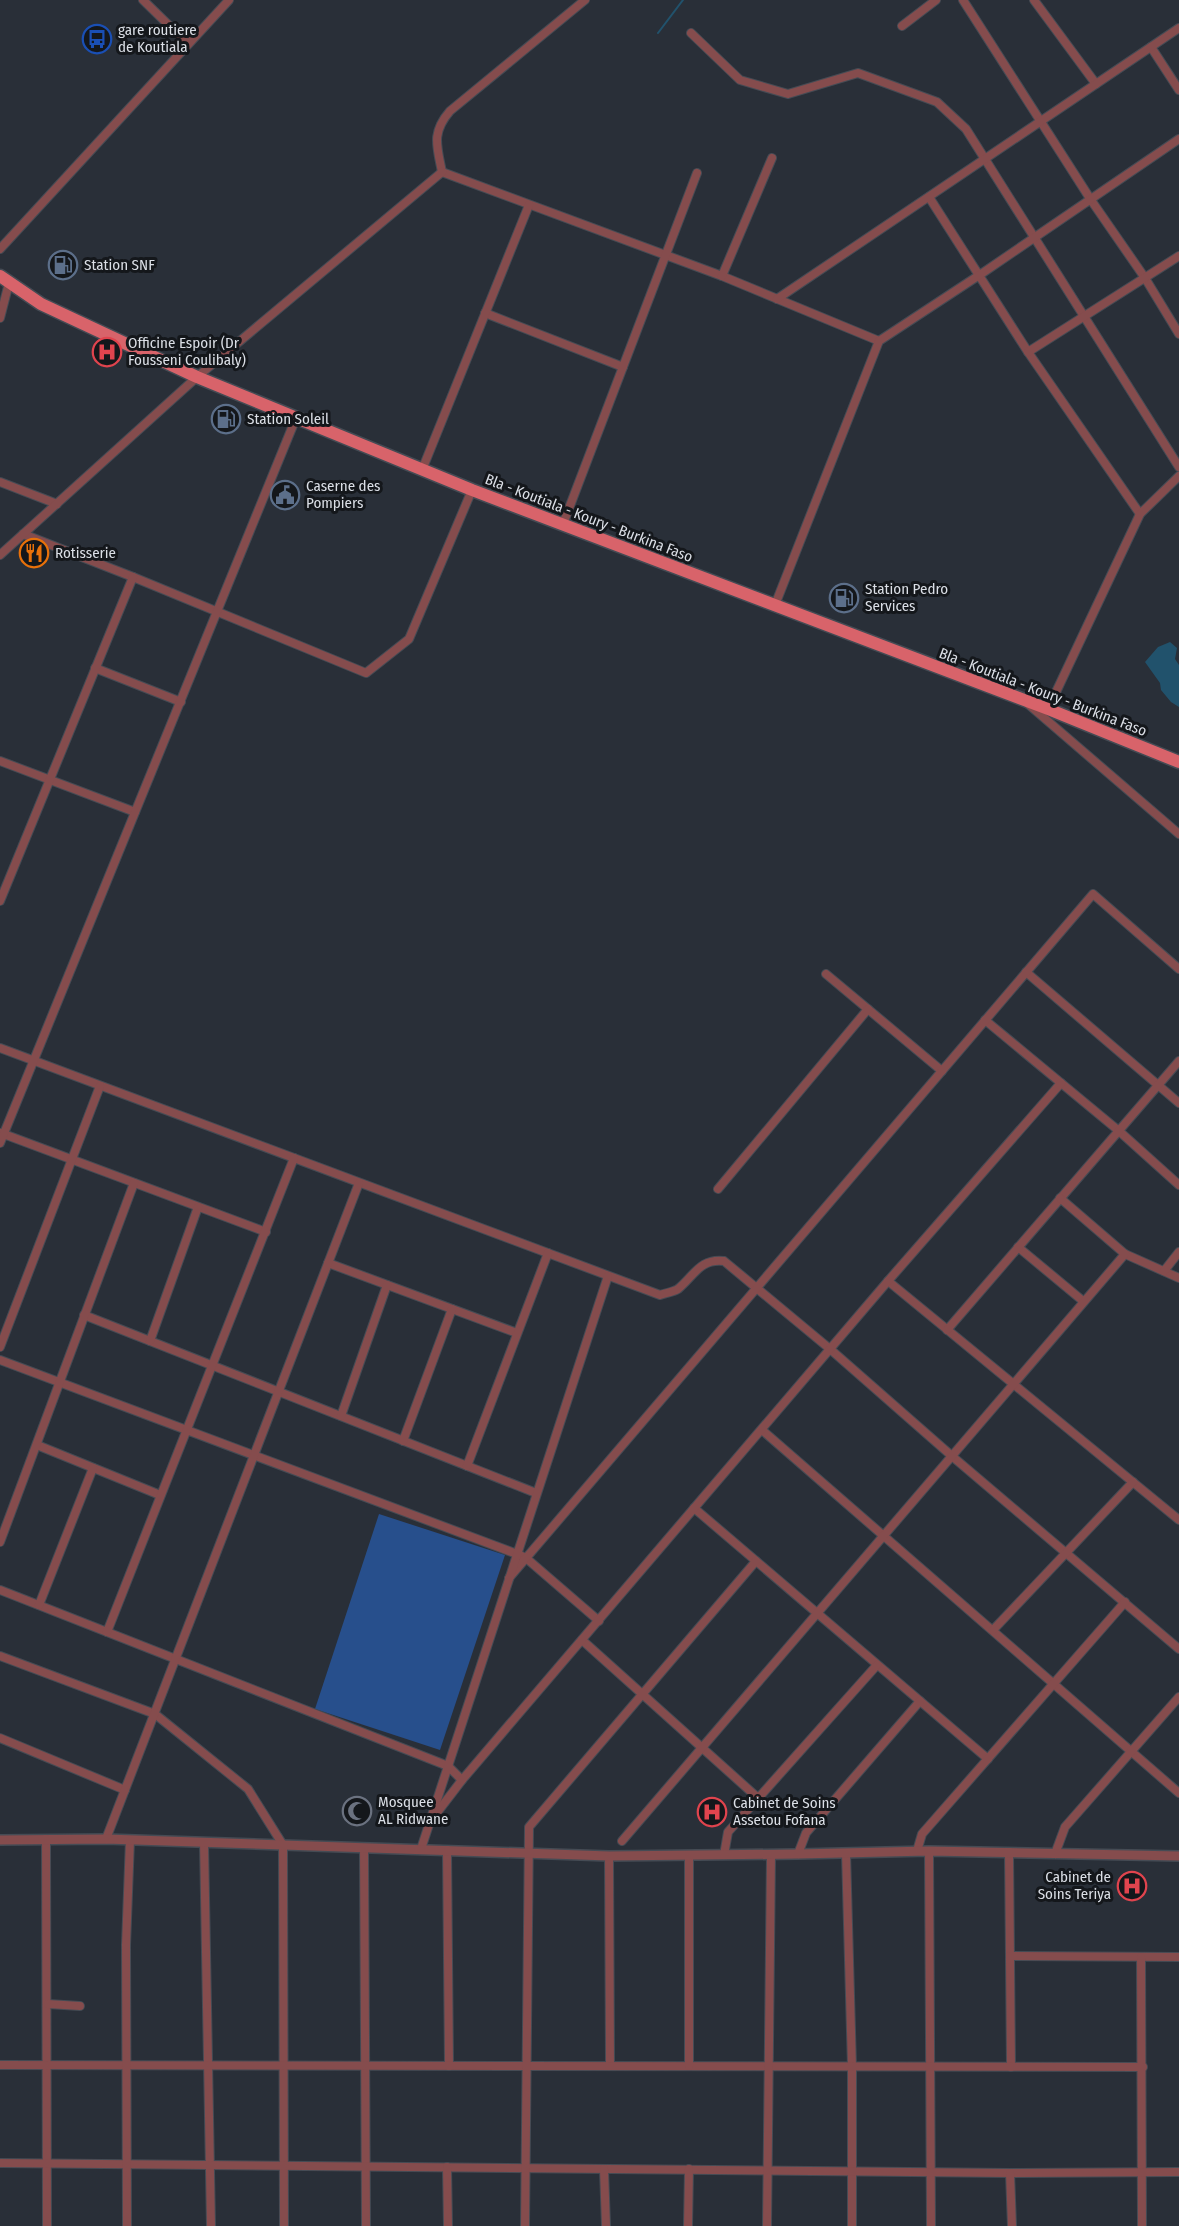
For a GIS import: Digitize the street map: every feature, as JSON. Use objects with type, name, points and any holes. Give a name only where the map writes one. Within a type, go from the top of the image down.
[{"type":"main road","name":"Bla - Koutiala - Koury - Burkina Faso","points":[[5,279],[41,304],[197,377],[422,470],[1023,699],[1179,762]]},
{"type":"street","points":[[142,0],[188,44]]},
{"type":"street","points":[[0,249],[229,0]]},
{"type":"street","points":[[442,172],[436,137],[442,121],[450,111],[585,0]]},
{"type":"street","points":[[902,26],[936,0]]},
{"type":"street","points":[[963,0],[1091,200],[1145,278],[1179,334]]},
{"type":"street","points":[[1034,0],[1096,84]]},
{"type":"street","points":[[777,299],[1179,28]]},
{"type":"street","points":[[691,33],[740,81],[788,94],[858,73],[937,102],[966,129],[1179,467]]},
{"type":"street","points":[[1151,47],[1179,90]]},
{"type":"street","points":[[775,605],[879,341],[1034,239],[1179,139]]},
{"type":"street","points":[[722,276],[772,158]]},
{"type":"street","points":[[442,172],[722,276],[879,341]]},
{"type":"street","points":[[0,555],[197,377],[442,172]]},
{"type":"street","points":[[563,524],[697,173]]},
{"type":"street","points":[[930,197],[1028,352],[1140,514]]},
{"type":"street","points":[[422,470],[529,204]]},
{"type":"street","points":[[1028,352],[1179,255]]},
{"type":"street","points":[[0,318],[5,279]]},
{"type":"street","points":[[485,313],[623,367]]},
{"type":"street","points":[[0,1143],[2,1133],[296,418]]},
{"type":"street","points":[[1048,709],[1140,514],[1179,476]]},
{"type":"street","points":[[0,482],[57,504]]},
{"type":"street","points":[[23,534],[366,674],[409,639],[472,490]]},
{"type":"street","points":[[0,901],[133,577]]},
{"type":"street","points":[[95,668],[180,702]]},
{"type":"street","points":[[1023,699],[1179,834]]},
{"type":"street","points":[[0,761],[135,812]]},
{"type":"street","points":[[509,1578],[1093,894],[1179,969]]},
{"type":"street","points":[[1026,972],[1179,1103]]},
{"type":"street","points":[[826,974],[942,1071]]},
{"type":"street","points":[[718,1189],[868,1010]]},
{"type":"street","points":[[985,1020],[1119,1131],[1179,1185]]},
{"type":"street","points":[[0,1048],[660,1295],[676,1290],[702,1265],[712,1259],[724,1261],[830,1349],[952,1457],[1179,1649]]},
{"type":"street","points":[[947,1330],[1179,1061]]},
{"type":"street","points":[[429,1822],[598,1620],[1061,1083]]},
{"type":"street","points":[[0,1347],[100,1086]]},
{"type":"street","points":[[2,1133],[266,1232]]},
{"type":"street","points":[[107,1632],[294,1158]]},
{"type":"street","points":[[0,1542],[134,1183]]},
{"type":"street","points":[[106,1839],[359,1183]]},
{"type":"street","points":[[1060,1198],[1125,1254],[1179,1278]]},
{"type":"street","points":[[150,1341],[198,1207]]},
{"type":"street","points":[[1018,1247],[1083,1301]]},
{"type":"street","points":[[1164,1271],[1179,1252]]},
{"type":"street","points":[[466,1466],[548,1253]]},
{"type":"street","points":[[622,1841],[1125,1254]]},
{"type":"street","points":[[328,1263],[517,1334]]},
{"type":"street","points":[[421,1850],[608,1276]]},
{"type":"street","points":[[888,1281],[1179,1520]]},
{"type":"street","points":[[341,1416],[387,1285]]},
{"type":"street","points":[[403,1441],[452,1309]]},
{"type":"street","points":[[84,1315],[536,1493]]},
{"type":"street","points":[[0,1360],[517,1554],[526,1558],[598,1620]]},
{"type":"street","points":[[762,1430],[1179,1793]]},
{"type":"street","points":[[37,1445],[160,1495]]},
{"type":"street","points":[[39,1605],[93,1468]]},
{"type":"street","points":[[993,1630],[1132,1482]]},
{"type":"street","points":[[694,1508],[988,1759]]},
{"type":"street","points":[[525,2226],[529,1827],[756,1561]]},
{"type":"street","points":[[0,1590],[448,1766],[462,1780]]},
{"type":"street","points":[[917,1851],[922,1834],[1125,1602]]},
{"type":"street","points":[[582,1640],[758,1798]]},
{"type":"street","points":[[0,1656],[154,1714],[248,1789],[283,1845],[284,2226]]},
{"type":"street","points":[[724,1855],[728,1832],[877,1665]]},
{"type":"street","points":[[1055,1854],[1065,1827],[1179,1697]]},
{"type":"street","points":[[798,1854],[806,1833],[920,1701]]},
{"type":"street","points":[[0,1738],[125,1791]]},
{"type":"street","points":[[46,1839],[47,2226]]},
{"type":"street","points":[[0,1840],[106,1839],[609,1856],[929,1851],[1179,1856]]},
{"type":"street","points":[[127,2226],[126,2065],[130,1840]]},
{"type":"street","points":[[204,1842],[211,2226]]},
{"type":"street","points":[[364,1848],[366,2226]]},
{"type":"street","points":[[447,1850],[448,2066]]},
{"type":"street","points":[[929,1851],[931,2226]]},
{"type":"street","points":[[1009,1852],[1011,2067]]},
{"type":"street","points":[[846,1853],[852,2067],[852,2226]]},
{"type":"street","points":[[689,1855],[689,2066]]},
{"type":"street","points":[[767,2226],[771,1855]]},
{"type":"street","points":[[609,1856],[610,2066]]},
{"type":"street","points":[[1010,1956],[1179,1957]]},
{"type":"street","points":[[1141,1957],[1142,2226]]},
{"type":"street","points":[[48,2004],[80,2006]]},
{"type":"street","points":[[0,2065],[1143,2067]]},
{"type":"street","points":[[0,2163],[931,2172],[1179,2172]]},
{"type":"street","points":[[447,2167],[448,2226]]},
{"type":"street","points":[[604,2169],[606,2226]]},
{"type":"street","points":[[688,2226],[689,2169]]},
{"type":"street","points":[[1010,2172],[1012,2226]]},
{"type":"shaded area","points":[[1170,642],[1177,648],[1175,659],[1179,665],[1179,707],[1171,702],[1161,690],[1160,683],[1145,662],[1158,647]]},
{"type":"shaded area","points":[[379,1514],[505,1555],[440,1750],[315,1709]]},
{"type":"waterway","points":[[658,33],[683,0]]},
{"type":"place","name":"gare routiere de Koutiala","points":[[97,39]]},
{"type":"place","name":"Station SNF","points":[[63,265]]},
{"type":"place","name":"Officine Espoir (Dr Fousseni Coulibaly)","points":[[107,352]]},
{"type":"place","name":"Station Soleil","points":[[226,419]]},
{"type":"place","name":"Caserne des Pompiers","points":[[285,495]]},
{"type":"place","name":"Rotisserie","points":[[34,553]]},
{"type":"place","name":"Station Pedro Services","points":[[844,598]]},
{"type":"place","name":"Mosquee AL Ridwane","points":[[357,1811]]},
{"type":"place","name":"Cabinet de Soins Assetou Fofana","points":[[712,1812]]},
{"type":"place","name":"Cabinet de Soins Teriya","points":[[1132,1886]]}]
